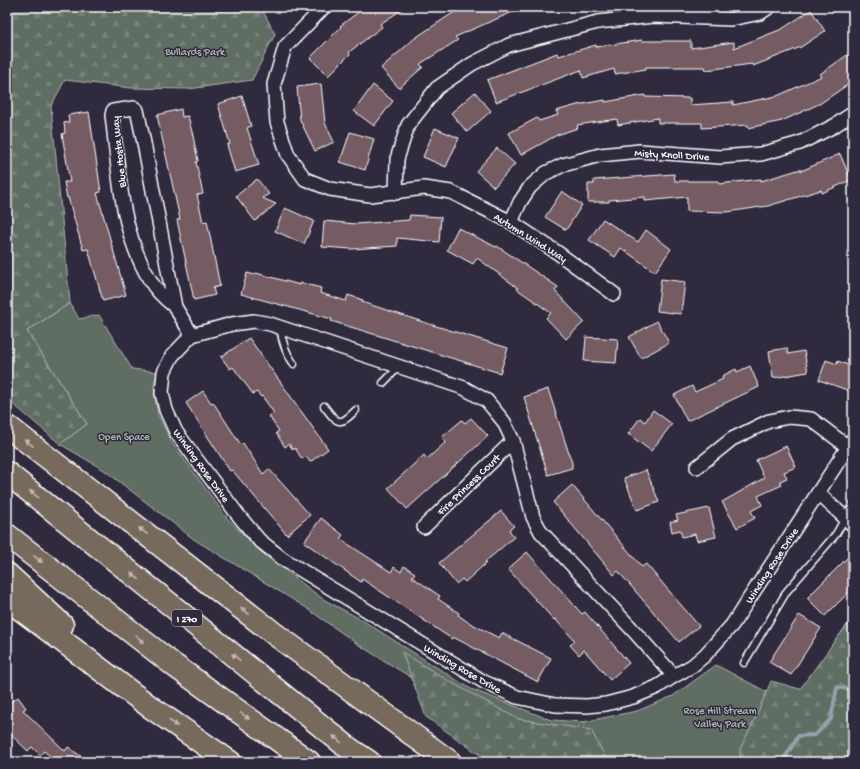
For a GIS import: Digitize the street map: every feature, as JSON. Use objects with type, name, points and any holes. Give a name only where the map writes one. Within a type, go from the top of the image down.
[{"type":"highway","points":[[8,427],[276,635],[450,762]]},
{"type":"highway","name":"I 270","points":[[7,473],[351,750],[369,762]]},
{"type":"highway","points":[[7,535],[175,666],[310,762]]},
{"type":"highway","points":[[7,574],[149,706]]},
{"type":"highway","points":[[7,599],[149,706],[230,762]]},
{"type":"highway","points":[[276,635],[424,762]]},
{"type":"street","name":"Autumn Wind Way","points":[[324,7],[285,47],[274,84],[277,122],[288,155],[305,179],[330,189],[370,195],[396,193],[424,188],[451,192],[511,222],[558,253],[614,294]]},
{"type":"street","points":[[396,193],[397,159],[408,125],[437,88],[472,64],[509,45],[598,22],[654,16],[731,20],[760,13],[769,7]]},
{"type":"street","name":"Blue Hosta Way","points":[[175,307],[140,118],[137,110],[134,108],[113,111],[112,115],[124,209],[133,246],[150,281],[160,294],[175,307],[192,335]]},
{"type":"street","name":"Misty Knoll Drive","points":[[511,222],[520,202],[530,187],[546,173],[562,165],[600,155],[640,151],[720,157],[761,154],[800,142],[834,126],[853,113]]},
{"type":"street","points":[[192,335],[232,324],[254,321],[280,327],[464,388],[487,401],[504,422],[512,441],[533,517],[541,532],[674,676]]},
{"type":"street","name":"Winding Rose Drive","points":[[192,335],[172,356],[164,372],[162,393],[166,410],[176,432],[238,516],[259,540],[283,559],[484,682],[517,697],[555,705],[587,706],[606,704],[633,697],[657,687],[692,666],[705,655],[732,625],[850,443]]},
{"type":"street","points":[[696,467],[732,439],[769,421],[789,417],[811,419],[850,443]]},
{"type":"street","name":"Fire Princess Court","points":[[424,527],[512,441]]},
{"type":"street","points":[[818,493],[849,521]]},
{"type":"lane","points":[[280,327],[282,340],[289,357],[294,364]]},
{"type":"lane","points":[[383,383],[399,367]]},
{"type":"lane","points":[[324,406],[334,419],[339,422],[345,420],[356,410]]},
{"type":"lane","points":[[744,663],[787,591],[849,521],[853,504]]},
{"type":"green space","name":"Bullards Park","points":[[7,7],[261,7],[275,34],[252,80],[189,89],[131,88],[65,80],[51,106],[70,303],[27,331],[87,424],[60,444],[7,399]]},
{"type":"green space","name":"Open Space","points":[[70,303],[79,319],[99,315],[132,369],[158,372],[154,384],[158,415],[171,441],[227,518],[261,552],[323,599],[362,620],[471,689],[551,720],[583,722],[553,762],[547,762],[359,645],[305,607],[195,540],[104,470],[60,444],[87,424],[27,331]]},
{"type":"green space","name":"Rose Hill Stream Valley Park","points":[[853,617],[853,762],[558,762],[585,723],[583,722],[637,711],[673,696],[716,665],[797,708],[832,645]]},
{"type":"green space","points":[[853,619],[853,762],[740,762],[740,749],[755,719],[771,681],[800,689],[837,638]]},
{"type":"green space","points":[[402,652],[447,680],[518,719],[591,730],[608,762],[490,762],[426,717]]},
{"type":"building","points":[[365,7],[406,7],[380,24],[382,27],[349,52],[350,54],[328,76],[310,58],[341,27],[340,26]]},
{"type":"building","points":[[462,7],[524,7],[455,37],[458,40],[420,64],[423,67],[399,88],[381,68],[415,38]]},
{"type":"building","points":[[811,10],[825,31],[801,47],[753,66],[752,64],[706,70],[705,67],[646,67],[646,69],[615,74],[614,69],[583,78],[581,70],[496,102],[487,80],[557,53],[559,56],[596,45],[596,47],[642,40],[691,41],[691,48],[734,42],[734,48],[782,29]]},
{"type":"building","points":[[853,51],[853,81],[821,103],[782,121],[748,128],[748,125],[702,128],[702,123],[658,123],[658,118],[618,125],[617,119],[577,125],[578,128],[557,135],[521,155],[509,133],[537,118],[539,121],[558,115],[556,111],[577,105],[605,100],[605,102],[645,95],[645,97],[690,98],[690,105],[733,102],[733,105],[777,96],[822,76],[820,74]]},
{"type":"building","points":[[321,84],[325,123],[334,142],[315,151],[300,120],[297,87]]},
{"type":"building","points":[[373,85],[393,101],[374,126],[354,111]]},
{"type":"building","points":[[475,92],[491,111],[467,132],[451,113]]},
{"type":"building","points":[[242,96],[251,126],[247,128],[259,165],[235,172],[227,145],[230,144],[218,104]]},
{"type":"building","points":[[181,109],[182,117],[188,116],[193,136],[198,161],[196,162],[203,194],[197,195],[203,222],[207,221],[220,286],[213,288],[215,295],[194,300],[177,220],[180,219],[157,115]]},
{"type":"building","points":[[89,112],[101,192],[97,193],[126,295],[103,301],[88,249],[83,250],[68,197],[67,198],[64,182],[70,182],[62,134],[65,133],[64,123],[69,122],[68,115]]},
{"type":"building","points":[[435,128],[459,138],[446,167],[423,157]]},
{"type":"building","points":[[350,132],[374,139],[365,170],[340,162]]},
{"type":"building","points":[[497,148],[515,164],[494,187],[476,171]]},
{"type":"building","points":[[840,154],[851,180],[822,193],[821,190],[768,206],[727,212],[687,211],[687,197],[645,201],[645,197],[609,200],[609,202],[588,202],[588,184],[594,184],[594,180],[674,174],[675,181],[719,181],[719,184],[761,179],[761,181],[801,169],[801,171]]},
{"type":"building","points":[[257,179],[269,194],[262,198],[276,204],[255,221],[236,196]]},
{"type":"building","points":[[562,191],[582,205],[566,230],[545,217]]},
{"type":"building","points":[[285,208],[314,221],[304,244],[275,231]]},
{"type":"building","points":[[410,215],[441,217],[439,242],[397,238],[397,246],[352,249],[322,247],[324,221],[356,224],[409,220]]},
{"type":"building","points":[[603,219],[638,242],[646,230],[671,249],[655,272],[621,248],[615,257],[589,240]]},
{"type":"building","points":[[458,228],[496,247],[497,246],[558,287],[555,291],[584,322],[566,339],[546,318],[551,313],[517,289],[518,288],[477,258],[473,264],[447,250]]},
{"type":"building","points":[[247,273],[255,275],[256,273],[300,285],[301,283],[321,288],[320,293],[346,301],[348,295],[363,300],[362,302],[508,348],[500,373],[331,321],[332,319],[241,294]]},
{"type":"building","points":[[661,279],[685,282],[681,314],[657,311]]},
{"type":"building","points":[[657,321],[669,343],[641,358],[629,337]]},
{"type":"building","points":[[586,337],[618,339],[616,363],[584,361]]},
{"type":"building","points":[[249,338],[328,449],[310,462],[306,456],[302,459],[295,448],[293,450],[289,444],[285,447],[276,433],[279,431],[269,416],[274,413],[262,396],[261,397],[257,392],[253,394],[233,367],[230,369],[221,357]]},
{"type":"building","points":[[787,348],[788,354],[804,351],[808,372],[773,378],[769,351]]},
{"type":"building","points":[[826,360],[837,364],[838,361],[853,367],[853,383],[850,391],[819,380]]},
{"type":"building","points":[[750,366],[759,387],[687,421],[674,395],[692,386],[695,392],[723,379],[722,376],[736,369],[737,372]]},
{"type":"building","points":[[548,389],[572,463],[572,468],[548,475],[524,397]]},
{"type":"building","points":[[203,391],[211,403],[213,402],[241,445],[243,443],[263,474],[269,469],[310,515],[287,535],[232,470],[230,471],[186,403]]},
{"type":"building","points":[[653,410],[672,424],[651,451],[628,434],[640,418],[645,422]]},
{"type":"building","points":[[471,418],[488,436],[407,509],[388,488],[424,455],[427,459],[446,442],[442,437],[462,420],[465,423]]},
{"type":"building","points":[[786,446],[796,467],[784,472],[787,478],[780,481],[782,485],[758,496],[762,505],[751,511],[755,518],[737,528],[722,502],[764,478],[756,460]]},
{"type":"building","points":[[646,470],[659,502],[637,510],[624,478]]},
{"type":"building","points":[[572,485],[642,567],[646,564],[699,626],[679,642],[618,571],[614,575],[553,502]]},
{"type":"building","points":[[709,508],[716,537],[697,541],[695,534],[682,537],[680,530],[672,532],[670,522],[678,520],[676,515]]},
{"type":"building","points":[[501,511],[514,526],[509,530],[514,537],[485,562],[486,563],[465,582],[462,579],[456,584],[439,563]]},
{"type":"building","points":[[321,518],[343,535],[340,539],[391,572],[394,567],[401,572],[404,566],[415,573],[412,577],[440,596],[438,599],[459,613],[458,615],[468,622],[499,638],[502,633],[551,658],[538,682],[453,637],[452,639],[362,579],[361,582],[304,542]]},
{"type":"building","points":[[527,552],[582,614],[585,612],[629,663],[610,680],[584,650],[579,655],[570,645],[575,641],[508,569]]},
{"type":"building","points":[[853,552],[853,588],[825,616],[807,598]]},
{"type":"building","points":[[799,615],[821,628],[791,675],[769,662]]},
{"type":"building","points":[[18,697],[26,708],[23,710],[65,751],[68,747],[89,762],[57,762],[44,751],[40,755],[32,747],[28,751],[7,731],[7,705]]},
{"type":"waterway","points":[[785,762],[785,758],[798,736],[815,735],[831,719],[837,687],[853,690]]}]
